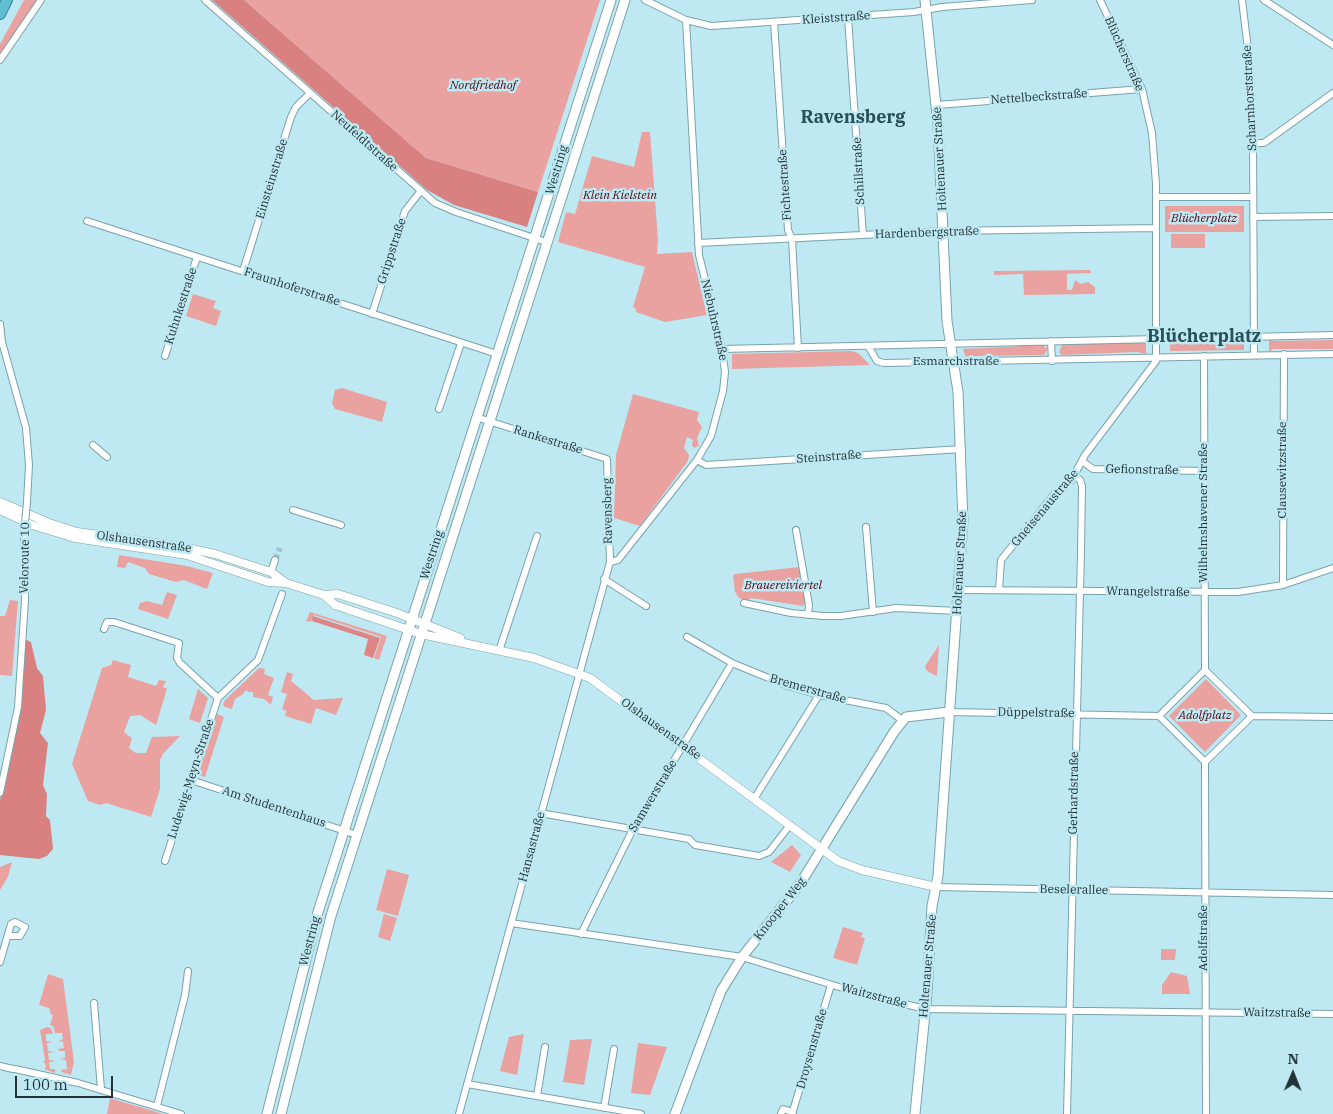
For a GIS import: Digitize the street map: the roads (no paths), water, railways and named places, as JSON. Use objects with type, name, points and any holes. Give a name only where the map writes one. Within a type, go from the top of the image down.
[{"type":"highway","points":[[0,14],[7,0]]},
{"type":"main road","name":"Westring","points":[[267,1114],[313,928],[611,0]]},
{"type":"main road","name":"Westring","points":[[281,1114],[331,916],[625,0]]},
{"type":"main road","name":"Holtenauer Straße","points":[[915,1114],[932,906],[936,887],[960,590],[963,521],[962,449],[950,344],[937,105],[928,11],[925,0]]},
{"type":"main road","name":"Holtenauer Straße","points":[[928,11],[931,0]]},
{"type":"main road","name":"Düppelstraße","points":[[908,717],[949,715]]},
{"type":"main road","name":"Knooper Weg","points":[[675,1114],[721,991],[742,957],[800,884],[908,717]]},
{"type":"street","points":[[0,60],[42,0]]},
{"type":"street","name":"Neufeldtstraße","points":[[205,0],[254,41],[420,192],[435,203],[456,212],[546,242]]},
{"type":"street","name":"Kleiststraße","points":[[645,0],[686,20],[710,26],[928,11],[942,7],[1032,0]]},
{"type":"street","name":"Blücherstraße","points":[[1100,0],[1142,89],[1153,139],[1156,197]]},
{"type":"street","name":"Scharnhorststraße","points":[[1242,0],[1250,66],[1253,197]]},
{"type":"street","points":[[1264,0],[1333,45]]},
{"type":"street","name":"Schillstraße","points":[[848,17],[863,236]]},
{"type":"street","name":"Niebuhrstraße","points":[[610,562],[618,560],[696,460],[711,436],[718,414],[725,372],[722,349],[698,243],[686,20]]},
{"type":"street","name":"Fichtestraße","points":[[774,22],[788,230],[792,239],[798,348]]},
{"type":"street","name":"Nettelbeckstraße","points":[[937,105],[1142,89]]},
{"type":"street","name":"Einsteinstraße","points":[[243,271],[291,117],[296,107],[310,93]]},
{"type":"street","points":[[1253,143],[1264,143],[1333,93]]},
{"type":"street","name":"Grippstraße","points":[[372,314],[405,211],[420,192]]},
{"type":"street","points":[[1157,357],[1156,197],[1253,197],[1254,355]]},
{"type":"street","points":[[1253,217],[1333,216]]},
{"type":"street","name":"Fraunhoferstraße","points":[[87,221],[497,354]]},
{"type":"street","name":"Hardenbergstraße","points":[[698,243],[944,231],[1156,228]]},
{"type":"street","name":"Kuhnkestraße","points":[[165,356],[197,256]]},
{"type":"street","name":"Veloroute 10","points":[[0,324],[2,342],[26,428],[29,465],[24,533],[25,600],[18,707],[0,793]]},
{"type":"street","name":"Esmarchstraße","points":[[722,349],[1333,335]]},
{"type":"street","points":[[1051,340],[1052,361]]},
{"type":"street","points":[[439,409],[461,343]]},
{"type":"street","name":"Esmarchstraße","points":[[868,346],[873,357],[879,362],[953,363],[1333,354]]},
{"type":"street","name":"Clausewitzstraße","points":[[1283,585],[1284,354]]},
{"type":"street","name":"Wilhelmshavener Straße","points":[[1204,356],[1205,670]]},
{"type":"street","name":"Gneisenaustraße","points":[[999,590],[1001,560],[1054,495],[1065,487],[1082,460],[1155,365],[1157,357]]},
{"type":"street","name":"Rankestraße","points":[[476,417],[607,459]]},
{"type":"street","points":[[93,445],[107,457]]},
{"type":"street","name":"Steinstraße","points":[[696,460],[706,464],[962,449]]},
{"type":"street","name":"Ravensberg","points":[[607,459],[610,562]]},
{"type":"street","name":"Gefionstraße","points":[[1082,460],[1093,469],[1204,471]]},
{"type":"street","name":"Gerhardstraße","points":[[1067,1114],[1082,486],[1080,480],[1074,475]]},
{"type":"street","points":[[453,489],[466,493]]},
{"type":"street","name":"Olshausenstraße","points":[[0,502],[49,523],[77,532],[190,548],[271,572],[286,583]]},
{"type":"street","name":"Olshausenstraße","points":[[0,510],[32,525],[75,538],[187,555],[268,582],[286,583],[324,595],[338,594],[411,619],[480,646]]},
{"type":"street","points":[[293,510],[341,525]]},
{"type":"street","points":[[866,528],[873,612]]},
{"type":"street","points":[[796,530],[809,605],[808,615]]},
{"type":"street","points":[[499,651],[537,536]]},
{"type":"street","points":[[271,572],[275,560]]},
{"type":"street","points":[[610,562],[604,579],[646,606]]},
{"type":"street","name":"Wrangelstraße","points":[[960,590],[1238,592],[1283,585],[1333,568]]},
{"type":"street","name":"Hansastraße","points":[[459,1114],[604,579]]},
{"type":"street","points":[[104,629],[107,622],[114,622],[179,643],[177,658],[180,663],[218,698],[258,660],[286,583]]},
{"type":"street","name":"Olshausenstraße","points":[[324,595],[335,605],[408,630],[538,660],[579,674],[603,687],[754,798],[822,851]]},
{"type":"street","points":[[744,603],[808,615],[841,616],[902,608],[958,611]]},
{"type":"street","name":"Bremerstraße","points":[[687,637],[732,663],[788,686],[819,695],[886,708],[908,717]]},
{"type":"street","name":"Samwerstraße","points":[[581,934],[633,830],[732,663]]},
{"type":"street","points":[[1252,716],[1205,762],[1159,716],[1205,670],[1252,716],[1333,717]]},
{"type":"street","points":[[754,798],[819,695]]},
{"type":"street","name":"Ludewig-Meyn-Straße","points":[[165,861],[218,698]]},
{"type":"street","name":"Düppelstraße","points":[[949,715],[1076,714],[1159,716]]},
{"type":"street","name":"Adolfstraße","points":[[1205,762],[1206,1114]]},
{"type":"street","name":"Am Studentenhaus","points":[[191,780],[357,835]]},
{"type":"street","points":[[540,813],[689,839],[695,845],[758,856],[769,852],[790,825]]},
{"type":"street","name":"Beselerallee","points":[[822,851],[851,867],[916,884],[936,887],[1333,895]]},
{"type":"street","name":"Waitzstraße","points":[[511,924],[742,957],[831,985],[925,1009],[1333,1014]]},
{"type":"street","points":[[0,962],[8,936]]},
{"type":"street","points":[[157,1106],[185,995],[188,971]]},
{"type":"street","name":"Droysenstraße","points":[[781,1114],[782,1109],[792,1113],[831,985]]},
{"type":"street","points":[[94,1003],[102,1089]]},
{"type":"street","points":[[537,1096],[545,1047]]},
{"type":"street","points":[[604,1108],[614,1050]]},
{"type":"street","points":[[0,1066],[102,1089],[181,1114]]},
{"type":"street","points":[[467,1084],[642,1114]]},
{"type":"tunnel","points":[[275,560],[280,548]]},
{"type":"district","name":"Ravensberg","points":[[853,118]]},
{"type":"district","name":"Blücherplatz","points":[[1204,337]]},
{"type":"park label","name":"Nordfriedhof","points":[[483,86]]},
{"type":"park label","name":"Klein Kielstein","points":[[620,196]]},
{"type":"park label","name":"Brauereiviertel","points":[[783,586]]},
{"type":"park label","name":"Adolfplatz","points":[[1205,716]]}]
